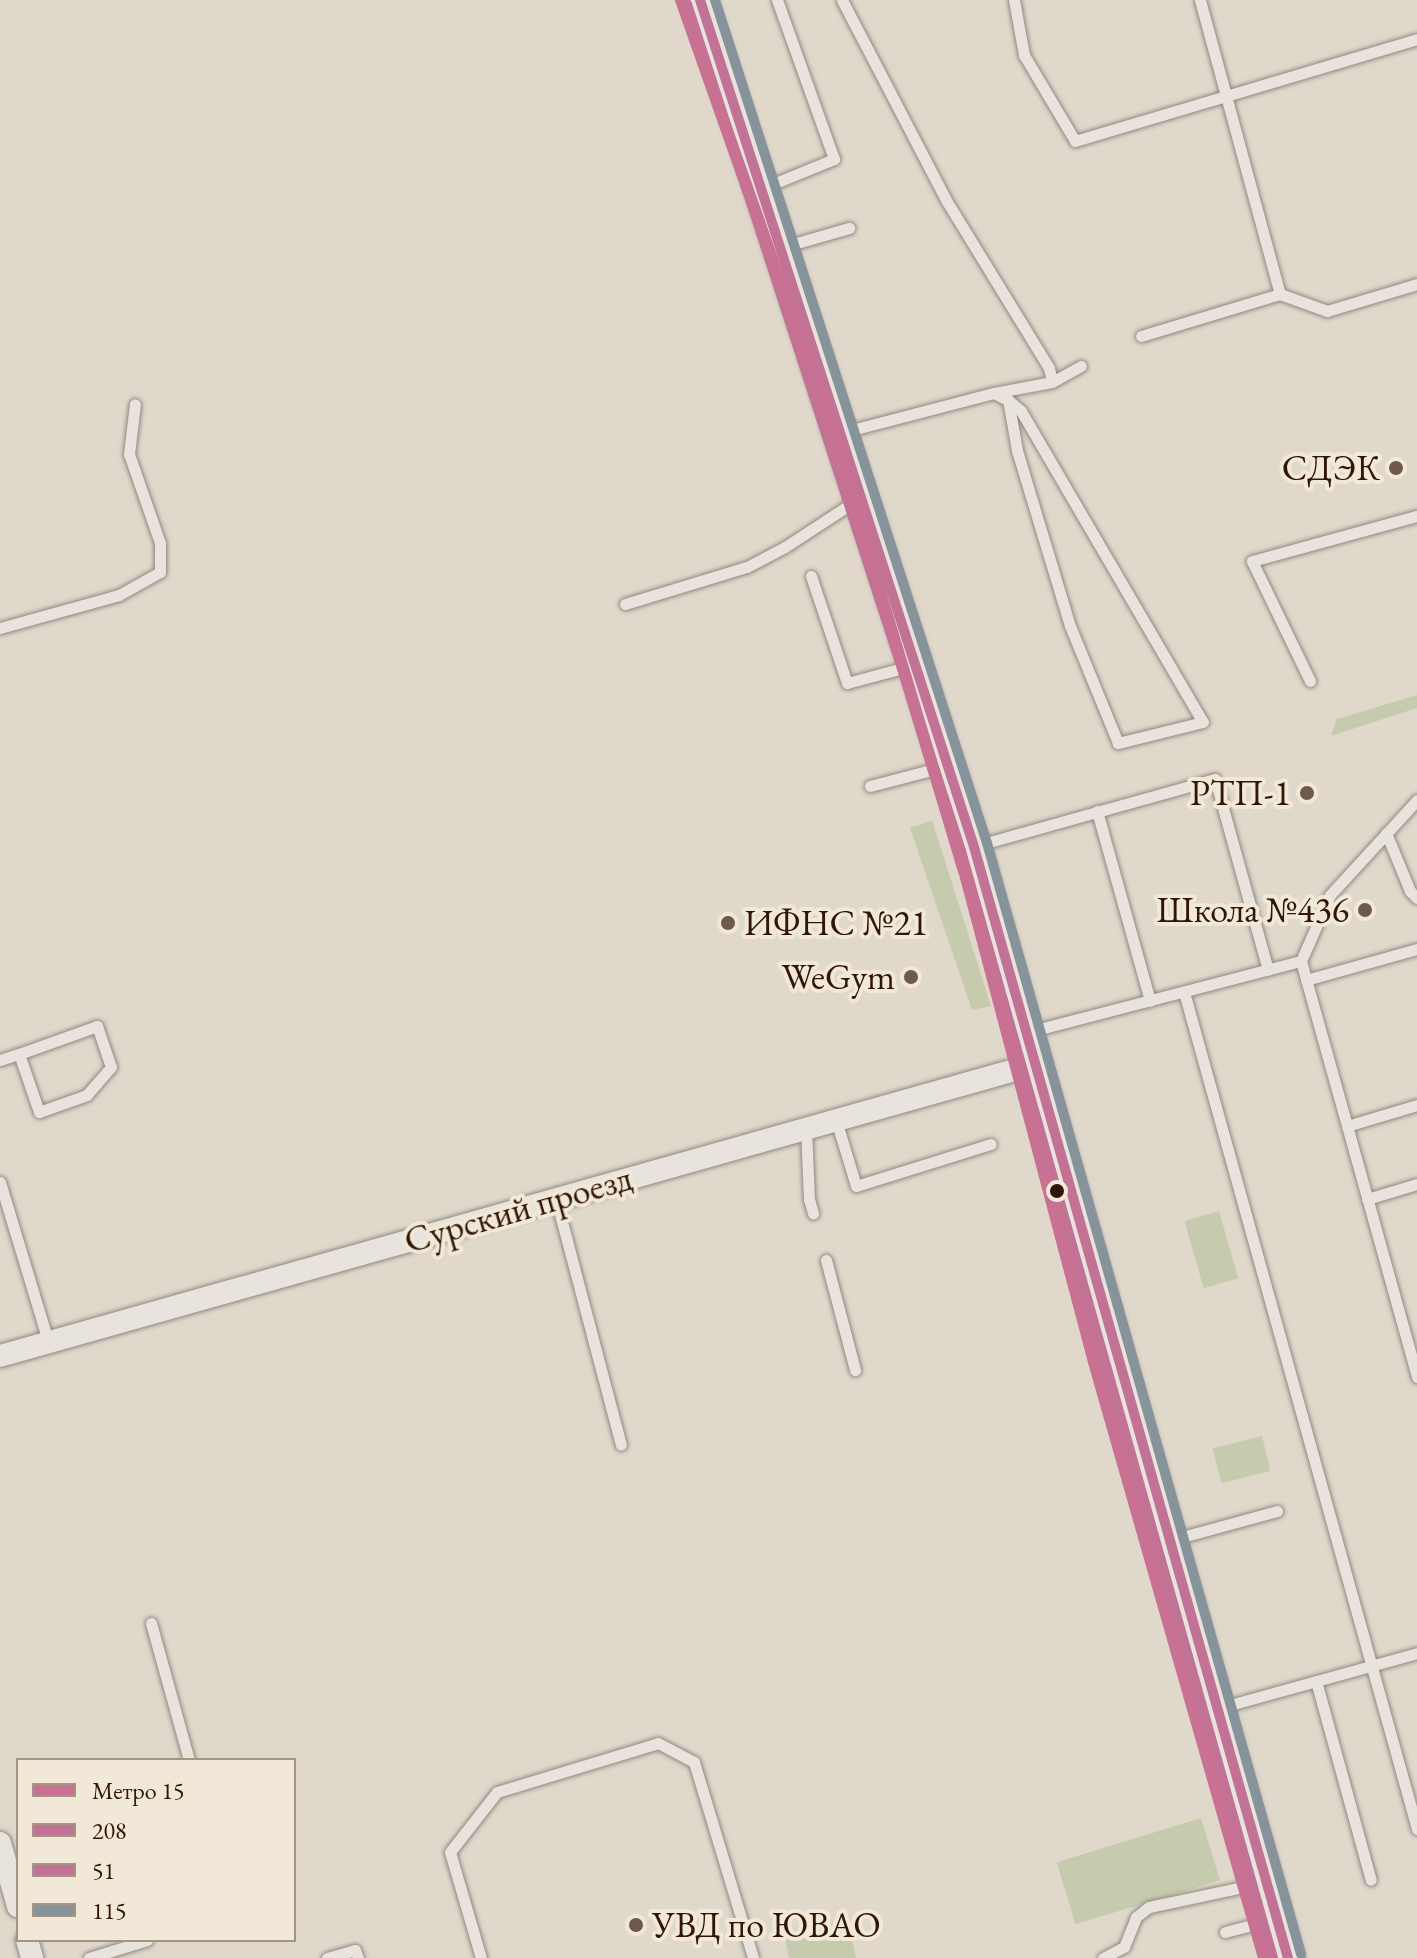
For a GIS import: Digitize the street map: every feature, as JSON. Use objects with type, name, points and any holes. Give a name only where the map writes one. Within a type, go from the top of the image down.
[{"type":"street","points":[[700,0],[974,847],[1288,1958]]},
{"type":"street","name":"Сурский проезд","points":[[0,1356],[1036,1064]]},
{"type":"street","points":[[0,1843],[16,1899]]},
{"type":"lane","points":[[759,190],[834,159],[777,0]]},
{"type":"lane","points":[[842,0],[946,200],[1049,368],[1052,382]]},
{"type":"lane","points":[[1014,0],[1024,55],[1075,141],[1417,39]]},
{"type":"lane","points":[[1200,0],[1280,294]]},
{"type":"lane","points":[[778,248],[849,228]]},
{"type":"lane","points":[[1141,336],[1280,294],[1327,311],[1417,284]]},
{"type":"lane","points":[[840,433],[994,393],[1052,382],[1081,366]]},
{"type":"lane","points":[[994,393],[1008,400],[1021,411],[1203,722],[1118,743],[1070,626],[1017,450],[1008,400]]},
{"type":"lane","points":[[0,628],[119,595],[160,572],[160,543],[129,454],[135,404]]},
{"type":"lane","points":[[625,604],[747,567],[785,547],[860,498]]},
{"type":"lane","points":[[1310,681],[1252,561],[1417,516]]},
{"type":"lane","points":[[811,576],[847,683],[914,664]]},
{"type":"lane","points":[[870,786],[947,765]]},
{"type":"lane","points":[[974,847],[1215,779],[1268,970]]},
{"type":"lane","points":[[1417,800],[1330,895],[1301,961],[1417,1377]]},
{"type":"lane","points":[[1097,811],[1150,1001]]},
{"type":"lane","points":[[1386,833],[1410,891],[1417,898]]},
{"type":"lane","points":[[1306,980],[1417,949]]},
{"type":"lane","points":[[1027,1033],[1301,961]]},
{"type":"lane","points":[[1184,992],[1417,1829]]},
{"type":"lane","points":[[0,1060],[97,1026],[111,1067],[87,1095],[39,1112],[19,1054]]},
{"type":"lane","points":[[1347,1126],[1417,1105]]},
{"type":"lane","points":[[836,1120],[856,1186],[991,1144]]},
{"type":"lane","points":[[806,1128],[809,1199],[813,1213]]},
{"type":"lane","points":[[0,1182],[4,1209],[48,1341]]},
{"type":"lane","points":[[1367,1199],[1417,1184]]},
{"type":"lane","points":[[556,1199],[621,1445]]},
{"type":"lane","points":[[826,1260],[855,1370]]},
{"type":"lane","points":[[1171,1540],[1277,1511]]},
{"type":"lane","points":[[151,1623],[188,1758]]},
{"type":"lane","points":[[1219,1708],[1417,1653]]},
{"type":"lane","points":[[1316,1681],[1371,1880]]},
{"type":"lane","points":[[481,1958],[450,1852],[497,1792],[658,1743],[694,1762],[753,1958]]},
{"type":"lane","points":[[1103,1958],[1125,1953],[1136,1917],[1149,1907],[1267,1882]]},
{"type":"lane","points":[[1225,1932],[1277,1918]]},
{"type":"lane","points":[[89,1958],[141,1942]]},
{"type":"lane","points":[[327,1958],[355,1950],[358,1958]]},
{"type":"green space","points":[[1417,695],[1417,708],[1331,736],[1337,719]]},
{"type":"green space","points":[[932,820],[991,1006],[972,1010],[910,828]]},
{"type":"green space","points":[[1219,1211],[1238,1278],[1204,1288],[1184,1221]]},
{"type":"green space","points":[[1262,1436],[1271,1471],[1221,1483],[1213,1448]]},
{"type":"green space","points":[[1201,1818],[1220,1880],[1076,1924],[1057,1862]]},
{"type":"green space","points":[[848,1920],[856,1958],[789,1958],[784,1933]]},
{"type":"metro line","name":"15","points":[[681,0],[828,418],[964,870],[1094,1362],[1264,1958]]},
{"type":"transit line","name":"208","points":[[700,0],[974,847],[1288,1958]]},
{"type":"transit line","name":"115","points":[[715,0],[987,843],[1301,1954]]},
{"type":"transit line","name":"51","points":[[687,4],[961,851],[1273,1958]]},
{"type":"place","name":"СДЭК","points":[[1396,468]]},
{"type":"place","name":"РТП-1","points":[[1307,793]]},
{"type":"place","name":"Школа №436","points":[[1365,910]]},
{"type":"place","name":"ИФНС №21","points":[[728,923]]},
{"type":"place","name":"WeGym","points":[[911,977]]},
{"type":"place","name":"УВД по ЮВАО","points":[[636,1925]]}]
